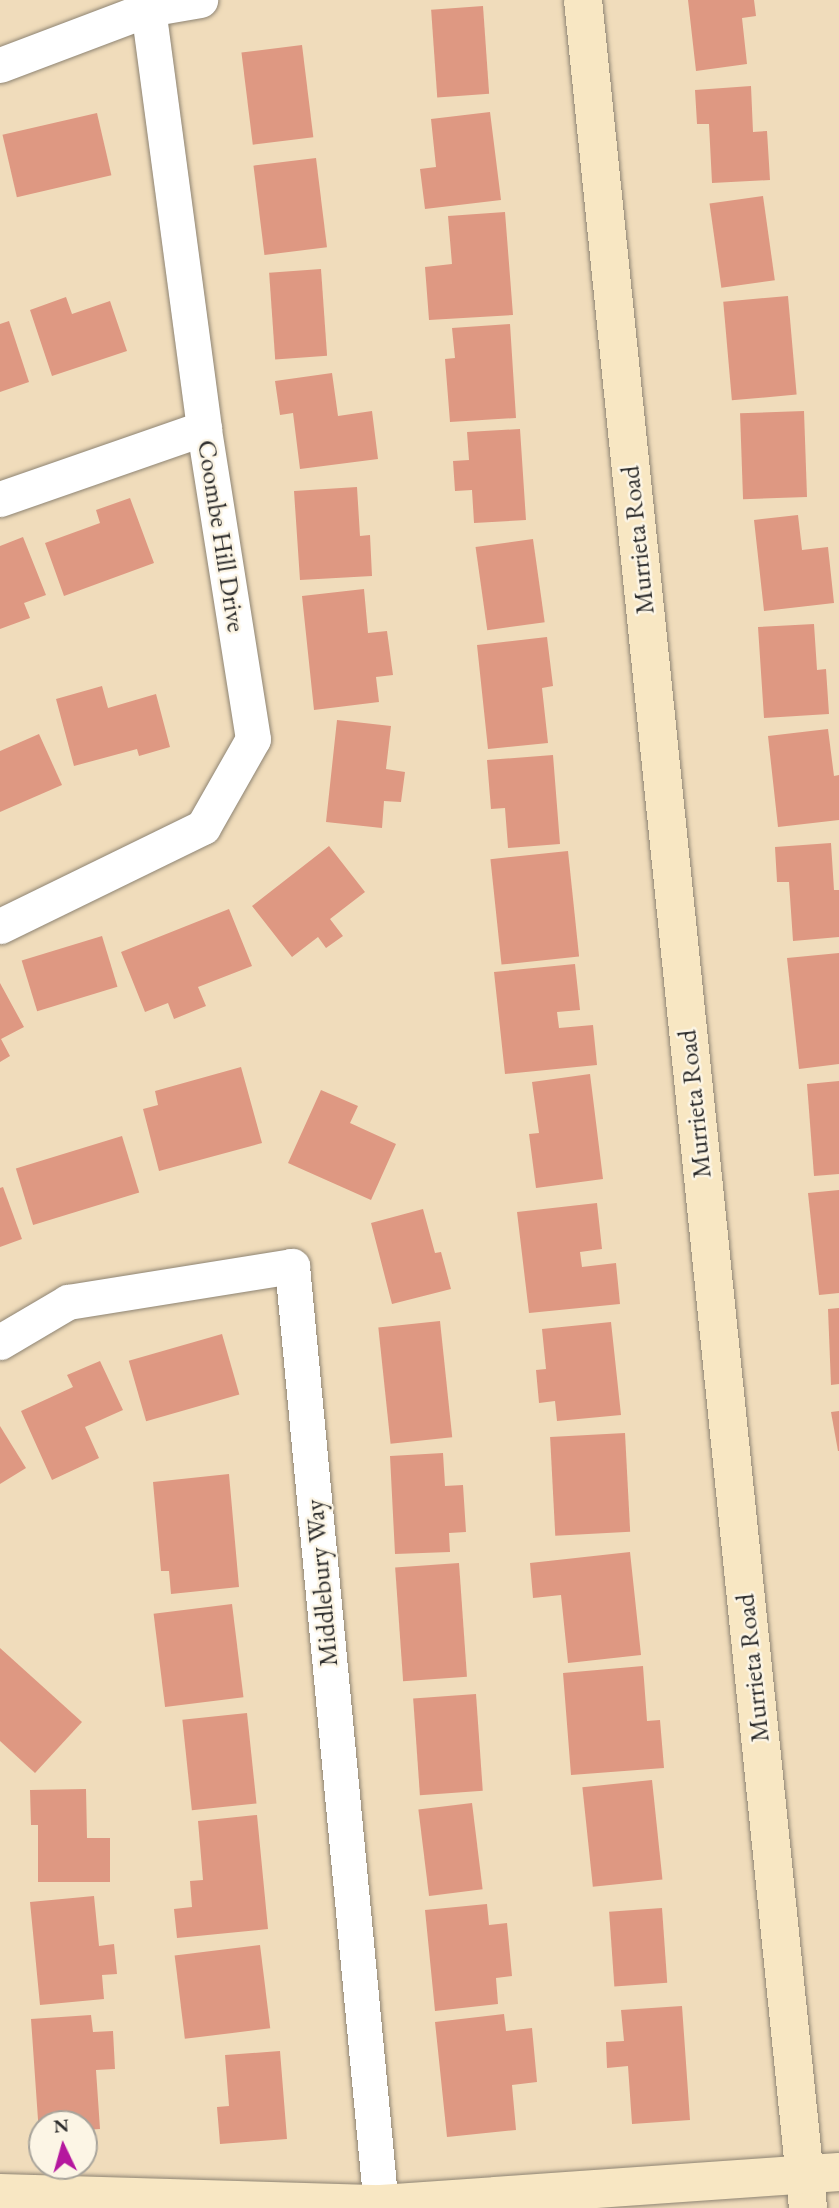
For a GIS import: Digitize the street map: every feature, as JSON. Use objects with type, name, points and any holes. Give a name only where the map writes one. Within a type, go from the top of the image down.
[{"type":"main road","name":"Murrieta Road","points":[[583,0],[817,2185]]},
{"type":"main road","points":[[0,2193],[381,2206],[817,2185]]},
{"type":"street","points":[[0,65],[148,9],[200,0]]},
{"type":"street","name":"Coombe Hill Drive","points":[[0,926],[203,827],[253,739],[204,428],[148,9]]},
{"type":"street","points":[[0,499],[204,428]]},
{"type":"street","name":"Middlebury Way","points":[[0,1342],[68,1303],[292,1266],[381,2206]]},
{"type":"building","points":[[688,0],[754,0],[756,16],[742,18],[747,64],[696,71]]},
{"type":"building","points":[[483,6],[489,94],[437,97],[431,10]]},
{"type":"building","points":[[302,45],[313,137],[253,145],[241,52]]},
{"type":"building","points":[[751,86],[753,132],[767,131],[770,180],[712,183],[709,124],[697,124],[695,90]]},
{"type":"building","points":[[490,112],[501,200],[425,209],[420,169],[436,167],[431,119]]},
{"type":"building","points":[[97,113],[111,175],[17,197],[2,135]]},
{"type":"building","points":[[316,158],[327,247],[264,255],[253,166]]},
{"type":"building","points":[[763,196],[775,280],[721,288],[710,204]]},
{"type":"building","points":[[505,212],[513,315],[429,320],[425,267],[452,264],[448,216]]},
{"type":"building","points":[[321,269],[327,356],[275,359],[269,273]]},
{"type":"building","points":[[788,296],[797,395],[732,400],[723,302]]},
{"type":"building","points":[[66,297],[72,314],[110,301],[127,351],[52,376],[30,310]]},
{"type":"building","points":[[9,321],[29,382],[0,392],[0,324]]},
{"type":"building","points":[[510,324],[516,418],[450,422],[445,359],[455,358],[452,328]]},
{"type":"building","points":[[332,373],[338,416],[372,411],[378,459],[300,469],[293,413],[280,415],[275,381]]},
{"type":"building","points":[[804,411],[807,497],[743,499],[740,413]]},
{"type":"building","points":[[520,429],[526,520],[474,523],[472,490],[455,491],[453,461],[469,460],[467,432]]},
{"type":"building","points":[[357,487],[360,536],[370,535],[372,576],[300,580],[294,491]]},
{"type":"building","points":[[130,498],[154,563],[64,596],[45,543],[100,523],[96,510]]},
{"type":"building","points":[[798,515],[802,550],[828,547],[834,603],[764,611],[754,520]]},
{"type":"building","points":[[23,537],[46,595],[24,603],[30,618],[0,629],[0,546]]},
{"type":"building","points":[[533,539],[545,622],[487,630],[476,547]]},
{"type":"building","points":[[364,589],[368,633],[387,631],[393,675],[376,677],[379,702],[314,710],[302,596]]},
{"type":"building","points":[[814,624],[817,670],[826,669],[829,714],[764,718],[758,627]]},
{"type":"building","points":[[547,637],[553,686],[542,688],[548,743],[488,749],[477,645]]},
{"type":"building","points":[[102,686],[108,708],[156,694],[170,747],[139,756],[137,749],[74,766],[56,699]]},
{"type":"building","points":[[337,720],[391,726],[386,769],[405,772],[401,802],[384,801],[382,828],[326,822]]},
{"type":"building","points":[[828,729],[834,776],[839,775],[839,820],[778,827],[768,736]]},
{"type":"building","points":[[39,734],[62,785],[0,812],[0,751]]},
{"type":"building","points":[[553,755],[560,844],[508,848],[505,808],[491,809],[487,760]]},
{"type":"building","points":[[831,843],[834,890],[839,890],[839,937],[793,941],[789,882],[777,882],[775,847]]},
{"type":"building","points":[[329,846],[365,892],[330,919],[343,936],[326,948],[318,937],[292,957],[252,906]]},
{"type":"building","points":[[568,851],[579,956],[502,965],[490,859]]},
{"type":"building","points":[[229,909],[252,966],[198,987],[206,1006],[174,1019],[168,1003],[145,1012],[121,952]]},
{"type":"building","points":[[102,936],[117,987],[37,1011],[22,961]]},
{"type":"building","points":[[839,953],[839,1064],[799,1069],[787,958]]},
{"type":"building","points":[[575,964],[580,1010],[557,1012],[559,1028],[593,1025],[597,1065],[505,1074],[494,972]]},
{"type":"building","points":[[0,983],[24,1027],[1,1039],[10,1056],[0,1062]]},
{"type":"building","points":[[241,1067],[262,1143],[159,1171],[143,1109],[158,1105],[155,1091]]},
{"type":"building","points":[[590,1074],[603,1179],[536,1188],[529,1134],[539,1133],[532,1082]]},
{"type":"building","points":[[839,1081],[839,1174],[814,1176],[807,1084]]},
{"type":"building","points":[[321,1090],[358,1106],[350,1123],[396,1144],[371,1200],[288,1163]]},
{"type":"building","points":[[122,1136],[139,1192],[33,1225],[16,1168]]},
{"type":"building","points":[[3,1187],[22,1239],[0,1247],[0,1188]]},
{"type":"building","points":[[839,1190],[839,1293],[819,1295],[808,1193]]},
{"type":"building","points":[[597,1203],[602,1249],[580,1252],[582,1267],[616,1263],[620,1304],[529,1313],[517,1212]]},
{"type":"building","points":[[423,1209],[435,1253],[441,1252],[451,1289],[392,1304],[371,1223]]},
{"type":"building","points":[[839,1308],[839,1384],[831,1385],[828,1309]]},
{"type":"building","points":[[440,1321],[452,1437],[391,1444],[378,1327]]},
{"type":"building","points":[[611,1322],[621,1415],[557,1421],[555,1401],[539,1403],[536,1370],[546,1369],[542,1329]]},
{"type":"building","points":[[222,1334],[239,1395],[146,1421],[129,1361]]},
{"type":"building","points":[[100,1361],[123,1410],[85,1427],[99,1458],[52,1480],[21,1411],[73,1387],[67,1375]]},
{"type":"building","points":[[839,1411],[839,1451],[838,1451],[831,1412]]},
{"type":"building","points":[[0,1426],[26,1468],[0,1484]]},
{"type":"building","points":[[625,1433],[630,1532],[555,1536],[550,1437]]},
{"type":"building","points":[[443,1453],[445,1486],[463,1485],[466,1532],[449,1533],[450,1552],[395,1554],[390,1456]]},
{"type":"building","points":[[229,1474],[239,1587],[171,1594],[169,1571],[161,1571],[153,1482]]},
{"type":"building","points":[[630,1552],[641,1655],[568,1663],[561,1595],[533,1598],[530,1563]]},
{"type":"building","points":[[459,1563],[467,1677],[403,1681],[395,1567]]},
{"type":"building","points":[[232,1604],[243,1697],[165,1707],[154,1614]]},
{"type":"building","points":[[0,1648],[82,1722],[35,1773],[0,1741]]},
{"type":"building","points":[[643,1666],[647,1721],[660,1720],[664,1768],[571,1775],[563,1673]]},
{"type":"building","points":[[476,1694],[483,1791],[420,1795],[413,1698]]},
{"type":"building","points":[[247,1713],[257,1804],[192,1810],[182,1720]]},
{"type":"building","points":[[652,1780],[662,1879],[593,1887],[582,1787]]},
{"type":"building","points":[[86,1789],[87,1838],[110,1838],[110,1882],[38,1882],[38,1825],[31,1825],[30,1790]]},
{"type":"building","points":[[472,1803],[483,1889],[429,1896],[418,1810]]},
{"type":"building","points":[[257,1815],[268,1929],[177,1938],[174,1909],[192,1907],[190,1881],[203,1880],[198,1821]]},
{"type":"building","points":[[94,1896],[99,1946],[114,1944],[117,1974],[102,1975],[104,1999],[40,2005],[30,1902]]},
{"type":"building","points":[[487,1904],[489,1925],[507,1923],[512,1976],[496,1978],[498,2004],[435,2011],[425,1910]]},
{"type":"building","points":[[662,1908],[667,1983],[614,1987],[609,1912]]},
{"type":"building","points":[[260,1945],[270,2028],[185,2039],[175,1955]]},
{"type":"building","points":[[682,2006],[690,2120],[632,2124],[628,2066],[607,2068],[606,2042],[624,2041],[621,2010]]},
{"type":"building","points":[[504,2014],[506,2031],[532,2028],[537,2082],[512,2085],[516,2130],[447,2137],[435,2022]]},
{"type":"building","points":[[91,2015],[93,2032],[113,2031],[115,2069],[96,2070],[100,2129],[98,2110],[37,2110],[31,2019]]},
{"type":"building","points":[[280,2051],[287,2139],[220,2144],[217,2107],[229,2106],[225,2055]]}]
